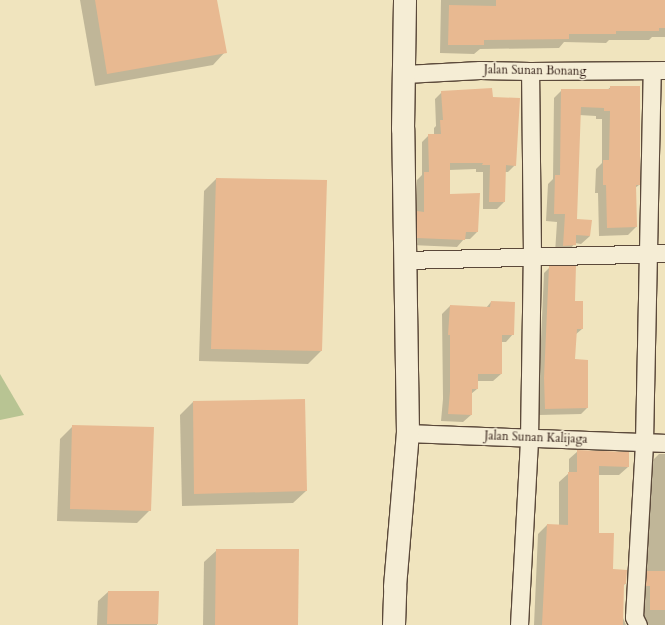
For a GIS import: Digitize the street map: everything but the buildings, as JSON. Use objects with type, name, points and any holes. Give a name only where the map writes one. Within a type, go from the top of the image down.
[{"type":"main road","points":[[394,625],[395,587],[408,433],[403,128],[405,0]]},
{"type":"street","name":"Jalan Sunan Bonang","points":[[405,74],[480,70],[658,70]]},
{"type":"street","points":[[638,625],[634,617],[644,442],[647,253],[658,70]]},
{"type":"street","points":[[519,625],[529,439],[532,256],[530,71]]},
{"type":"street","points":[[405,260],[665,253]]},
{"type":"street","name":"Jalan Sunan Kalijaga","points":[[408,433],[529,439],[665,443]]},
{"type":"green space","points":[[0,374],[24,415],[0,420]]}]
